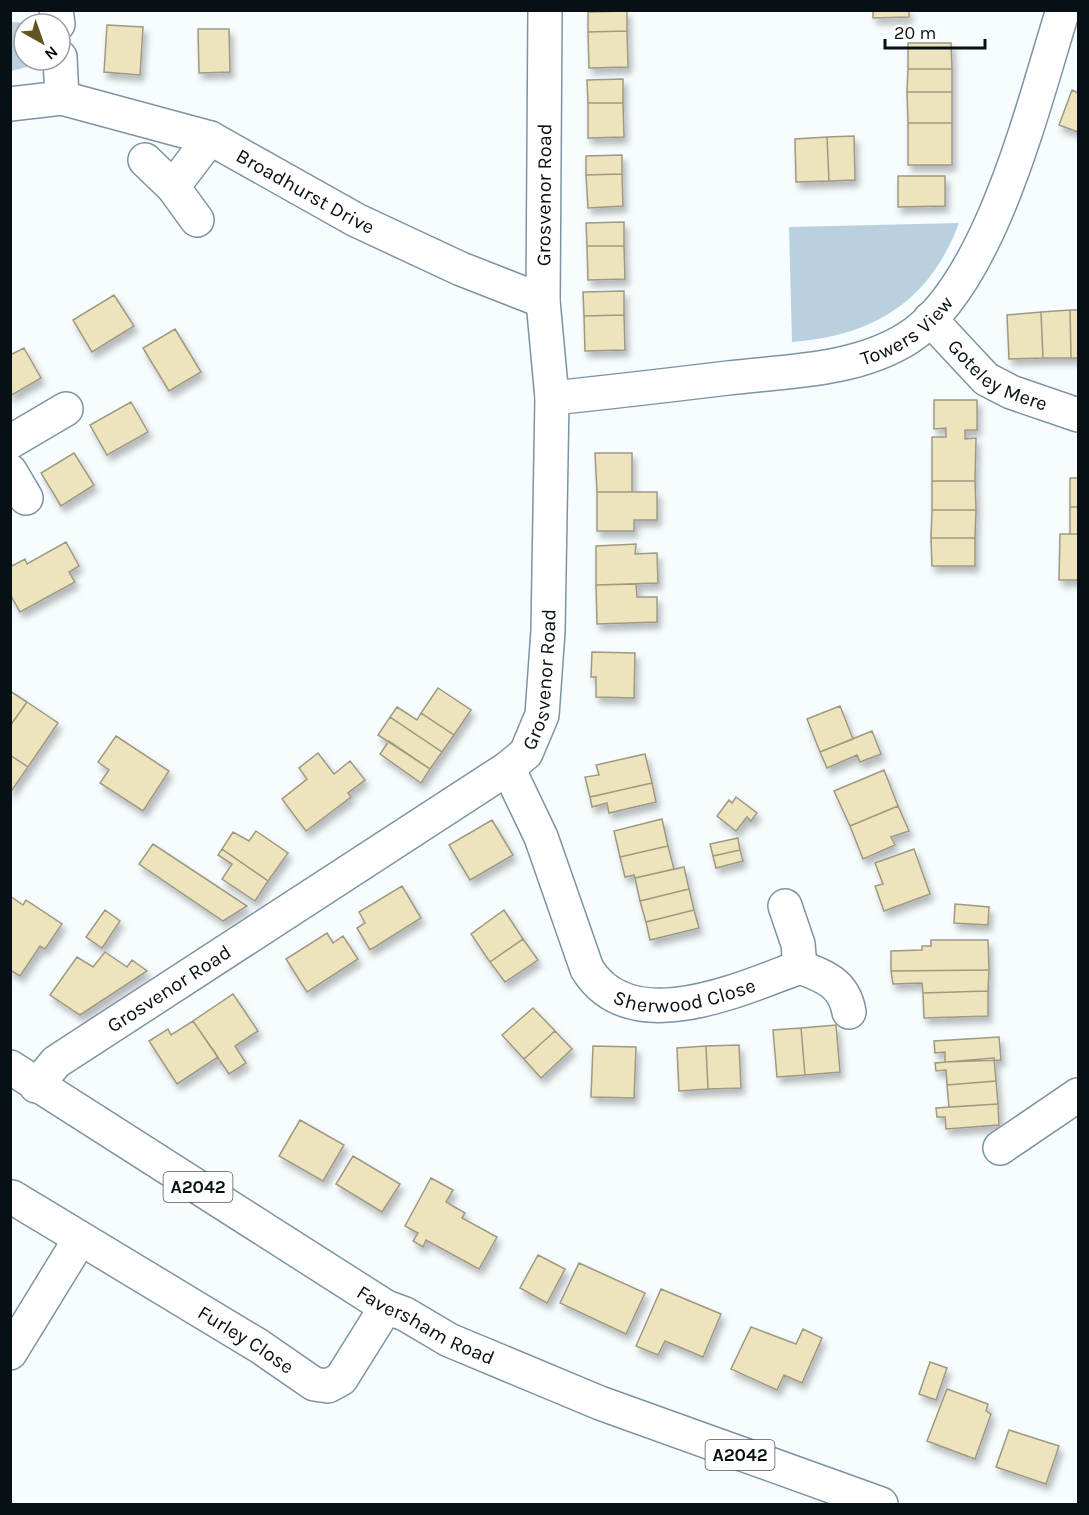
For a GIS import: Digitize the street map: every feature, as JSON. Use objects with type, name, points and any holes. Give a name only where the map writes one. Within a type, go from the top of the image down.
[{"type":"street","name":"Grosvenor Road","points":[[18,1074],[56,1062],[508,768],[526,753],[542,715],[548,631],[552,398],[543,301],[545,10]]},
{"type":"street","name":"Towers View","points":[[552,398],[835,366],[908,338],[930,319],[959,283],[978,252],[993,220],[1063,10]]},
{"type":"street","points":[[61,72],[62,98]]},
{"type":"street","name":"Broadhurst Drive","points":[[10,104],[62,98],[210,138],[356,220],[461,268],[543,301]]},
{"type":"street","points":[[173,187],[210,138]]},
{"type":"street","points":[[146,160],[173,187],[197,220]]},
{"type":"street","name":"Goteley Mere","points":[[930,319],[986,379],[1011,392],[1078,415]]},
{"type":"street","points":[[10,442],[66,409]]},
{"type":"street","name":"Sherwood Close","points":[[508,768],[541,837],[587,969],[596,983],[609,993],[624,1000],[669,1005],[708,1000],[800,967]]},
{"type":"street","points":[[785,906],[798,944],[800,967],[829,978],[840,988],[847,1001],[849,1012]]},
{"type":"street","name":"Faversham Road","points":[[18,1074],[386,1307],[405,1314],[449,1340],[600,1403],[881,1504]]},
{"type":"street","points":[[1000,1148],[1078,1095]]},
{"type":"street","name":"Furley Close","points":[[12,1197],[259,1346],[314,1384],[328,1386],[341,1378],[386,1307]]},
{"type":"street","points":[[10,1353],[80,1239]]},
{"type":"shaded area","points":[[11,22],[12,71],[11,71]]},
{"type":"shaded area","points":[[959,223],[947,250],[932,274],[895,310],[849,332],[792,342],[789,227]]},
{"type":"building","points":[[873,10],[909,10],[909,17],[873,18]]},
{"type":"building","points":[[627,11],[627,31],[588,32],[588,12]]},
{"type":"building","points":[[107,25],[143,27],[140,75],[104,72]]},
{"type":"building","points":[[198,29],[229,29],[230,72],[199,73]]},
{"type":"building","points":[[627,31],[628,67],[589,68],[588,32]]},
{"type":"building","points":[[908,43],[951,43],[952,69],[908,69]]},
{"type":"building","points":[[908,69],[952,69],[952,92],[907,92]]},
{"type":"building","points":[[623,79],[623,103],[588,103],[587,80]]},
{"type":"building","points":[[1072,90],[1078,93],[1078,132],[1059,125]]},
{"type":"building","points":[[907,92],[952,92],[952,123],[908,123]]},
{"type":"building","points":[[588,103],[623,103],[624,137],[588,138]]},
{"type":"building","points":[[908,123],[952,123],[952,165],[908,165]]},
{"type":"building","points":[[854,136],[855,180],[829,181],[827,137]]},
{"type":"building","points":[[827,137],[829,181],[796,182],[795,139]]},
{"type":"building","points":[[622,155],[622,174],[586,175],[586,156]]},
{"type":"building","points":[[622,174],[623,206],[588,208],[586,175]]},
{"type":"building","points":[[898,176],[945,176],[945,206],[898,207]]},
{"type":"building","points":[[624,222],[624,246],[587,246],[586,223]]},
{"type":"building","points":[[587,246],[624,246],[625,279],[588,280]]},
{"type":"building","points":[[624,291],[624,315],[584,316],[583,292]]},
{"type":"building","points":[[114,295],[134,326],[92,352],[73,320]]},
{"type":"building","points":[[1070,310],[1078,310],[1078,358],[1071,358]]},
{"type":"building","points":[[1070,310],[1071,358],[1043,358],[1041,312]]},
{"type":"building","points":[[1041,312],[1043,358],[1009,359],[1007,315]]},
{"type":"building","points":[[624,315],[625,350],[585,351],[584,316]]},
{"type":"building","points":[[175,329],[201,372],[169,391],[143,348]]},
{"type":"building","points":[[24,348],[41,378],[10,396],[10,355]]},
{"type":"building","points":[[934,400],[977,400],[977,430],[965,430],[965,439],[976,438],[975,481],[932,481],[932,437],[946,437],[946,428],[934,429]]},
{"type":"building","points":[[131,402],[148,432],[107,455],[90,425]]},
{"type":"building","points":[[74,453],[94,485],[61,506],[41,473]]},
{"type":"building","points":[[595,453],[632,453],[632,492],[597,492]]},
{"type":"building","points":[[1070,478],[1078,478],[1078,507],[1070,507]]},
{"type":"building","points":[[932,481],[975,481],[976,510],[932,510]]},
{"type":"building","points":[[597,492],[657,492],[657,520],[634,520],[634,531],[597,531]]},
{"type":"building","points":[[1070,507],[1078,507],[1078,534],[1070,534]]},
{"type":"building","points":[[932,510],[976,510],[975,538],[931,538]]},
{"type":"building","points":[[1060,534],[1078,534],[1078,580],[1059,580]]},
{"type":"building","points":[[931,538],[975,538],[975,566],[932,566]]},
{"type":"building","points":[[66,542],[79,566],[69,572],[75,582],[20,612],[10,594],[10,567],[25,559],[27,564]]},
{"type":"building","points":[[636,544],[635,554],[657,553],[658,583],[596,585],[596,546]]},
{"type":"building","points":[[636,584],[637,597],[657,597],[657,622],[597,624],[596,585]]},
{"type":"building","points":[[592,652],[635,653],[634,698],[596,697],[596,677],[591,677]]},
{"type":"building","points":[[438,688],[471,710],[454,735],[421,713]]},
{"type":"building","points":[[10,691],[27,702],[10,726]]},
{"type":"building","points":[[27,702],[58,723],[28,767],[10,755],[10,726]]},
{"type":"building","points":[[840,706],[853,739],[820,752],[807,719]]},
{"type":"building","points":[[397,707],[417,720],[421,713],[454,735],[442,752],[390,717]]},
{"type":"building","points":[[390,717],[442,752],[430,769],[378,735]]},
{"type":"building","points":[[872,731],[881,754],[860,762],[857,755],[827,768],[820,752]]},
{"type":"building","points":[[116,736],[169,771],[143,811],[100,783],[109,770],[98,762]]},
{"type":"building","points":[[389,741],[430,769],[421,783],[380,754]]},
{"type":"building","points":[[318,753],[334,774],[350,761],[365,780],[348,793],[351,797],[306,831],[282,799],[307,779],[299,768]]},
{"type":"building","points":[[645,754],[652,783],[590,797],[585,777],[599,775],[596,765]]},
{"type":"building","points":[[10,755],[28,767],[10,793]]},
{"type":"building","points":[[884,770],[898,806],[850,826],[834,791]]},
{"type":"building","points":[[652,783],[656,802],[609,813],[607,803],[592,807],[590,797]]},
{"type":"building","points":[[736,797],[757,813],[751,821],[747,817],[736,831],[717,816],[729,800],[732,803]]},
{"type":"building","points":[[898,806],[909,831],[891,837],[895,845],[863,859],[850,826]]},
{"type":"building","points":[[662,819],[668,846],[620,857],[614,831]]},
{"type":"building","points":[[492,820],[513,855],[470,880],[449,845]]},
{"type":"building","points":[[256,831],[288,853],[268,881],[222,849],[233,832],[249,841]]},
{"type":"building","points":[[738,838],[740,850],[713,856],[710,844]]},
{"type":"building","points":[[153,844],[247,906],[223,921],[139,864]]},
{"type":"building","points":[[668,846],[674,869],[635,878],[634,875],[625,877],[620,857]]},
{"type":"building","points":[[222,849],[268,881],[255,901],[222,879],[232,864],[218,855]]},
{"type":"building","points":[[914,849],[930,894],[884,911],[875,886],[883,884],[875,863]]},
{"type":"building","points":[[740,850],[743,861],[716,868],[713,856]]},
{"type":"building","points":[[684,867],[689,889],[640,901],[635,878]]},
{"type":"building","points":[[402,886],[421,918],[370,950],[357,928],[365,923],[359,912]]},
{"type":"building","points":[[689,889],[694,910],[646,922],[640,901]]},
{"type":"building","points":[[10,896],[23,905],[26,900],[62,924],[45,949],[40,946],[20,976],[10,970]]},
{"type":"building","points":[[955,904],[989,907],[988,925],[954,923]]},
{"type":"building","points":[[105,910],[120,921],[102,948],[86,937]]},
{"type":"building","points":[[504,910],[523,939],[490,962],[471,934]]},
{"type":"building","points":[[694,910],[699,928],[650,940],[646,922]]},
{"type":"building","points":[[327,933],[333,943],[343,936],[358,959],[307,992],[286,959]]},
{"type":"building","points":[[523,939],[538,960],[505,982],[490,962]]},
{"type":"building","points":[[931,940],[988,940],[989,970],[891,971],[891,951],[922,950],[922,946],[931,946]]},
{"type":"building","points":[[105,952],[127,967],[132,960],[147,971],[80,1015],[50,995],[77,957],[93,967]]},
{"type":"building","points":[[989,970],[988,991],[923,993],[922,983],[893,984],[891,971]]},
{"type":"building","points":[[988,991],[988,1016],[924,1018],[923,993]]},
{"type":"building","points":[[233,994],[258,1031],[235,1046],[246,1063],[229,1074],[193,1021]]},
{"type":"building","points":[[533,1008],[555,1031],[524,1059],[502,1035]]},
{"type":"building","points":[[193,1021],[218,1057],[177,1084],[149,1041],[168,1029],[171,1035]]},
{"type":"building","points":[[836,1025],[840,1072],[805,1075],[801,1028]]},
{"type":"building","points":[[801,1028],[805,1075],[777,1077],[773,1030]]},
{"type":"building","points":[[555,1031],[572,1049],[541,1078],[524,1059]]},
{"type":"building","points":[[999,1037],[1001,1060],[945,1062],[945,1052],[935,1053],[934,1041]]},
{"type":"building","points":[[739,1045],[741,1088],[708,1089],[706,1046]]},
{"type":"building","points":[[593,1046],[636,1047],[634,1098],[591,1097]]},
{"type":"building","points":[[706,1046],[708,1089],[679,1091],[677,1048]]},
{"type":"building","points":[[994,1058],[996,1081],[947,1085],[946,1070],[936,1071],[935,1063]]},
{"type":"building","points":[[996,1081],[998,1104],[949,1107],[947,1085]]},
{"type":"building","points":[[998,1104],[999,1125],[946,1129],[945,1117],[937,1117],[936,1108]]},
{"type":"building","points":[[300,1120],[344,1145],[323,1181],[279,1156]]},
{"type":"building","points":[[353,1156],[400,1184],[382,1212],[336,1184]]},
{"type":"building","points":[[431,1178],[453,1190],[446,1202],[465,1213],[462,1218],[497,1237],[479,1269],[426,1240],[423,1247],[413,1241],[418,1233],[405,1226]]},
{"type":"building","points":[[538,1255],[565,1269],[547,1303],[520,1288]]},
{"type":"building","points":[[579,1263],[645,1293],[626,1334],[560,1303]]},
{"type":"building","points":[[661,1289],[721,1314],[703,1357],[665,1341],[658,1355],[636,1346]]},
{"type":"building","points":[[751,1327],[796,1344],[803,1329],[822,1338],[802,1383],[784,1375],[777,1390],[731,1369]]},
{"type":"building","points":[[930,1362],[947,1368],[936,1400],[919,1394]]},
{"type":"building","points":[[947,1389],[988,1404],[986,1411],[991,1414],[975,1459],[927,1441]]},
{"type":"building","points":[[1009,1430],[1059,1446],[1046,1484],[996,1467]]}]
